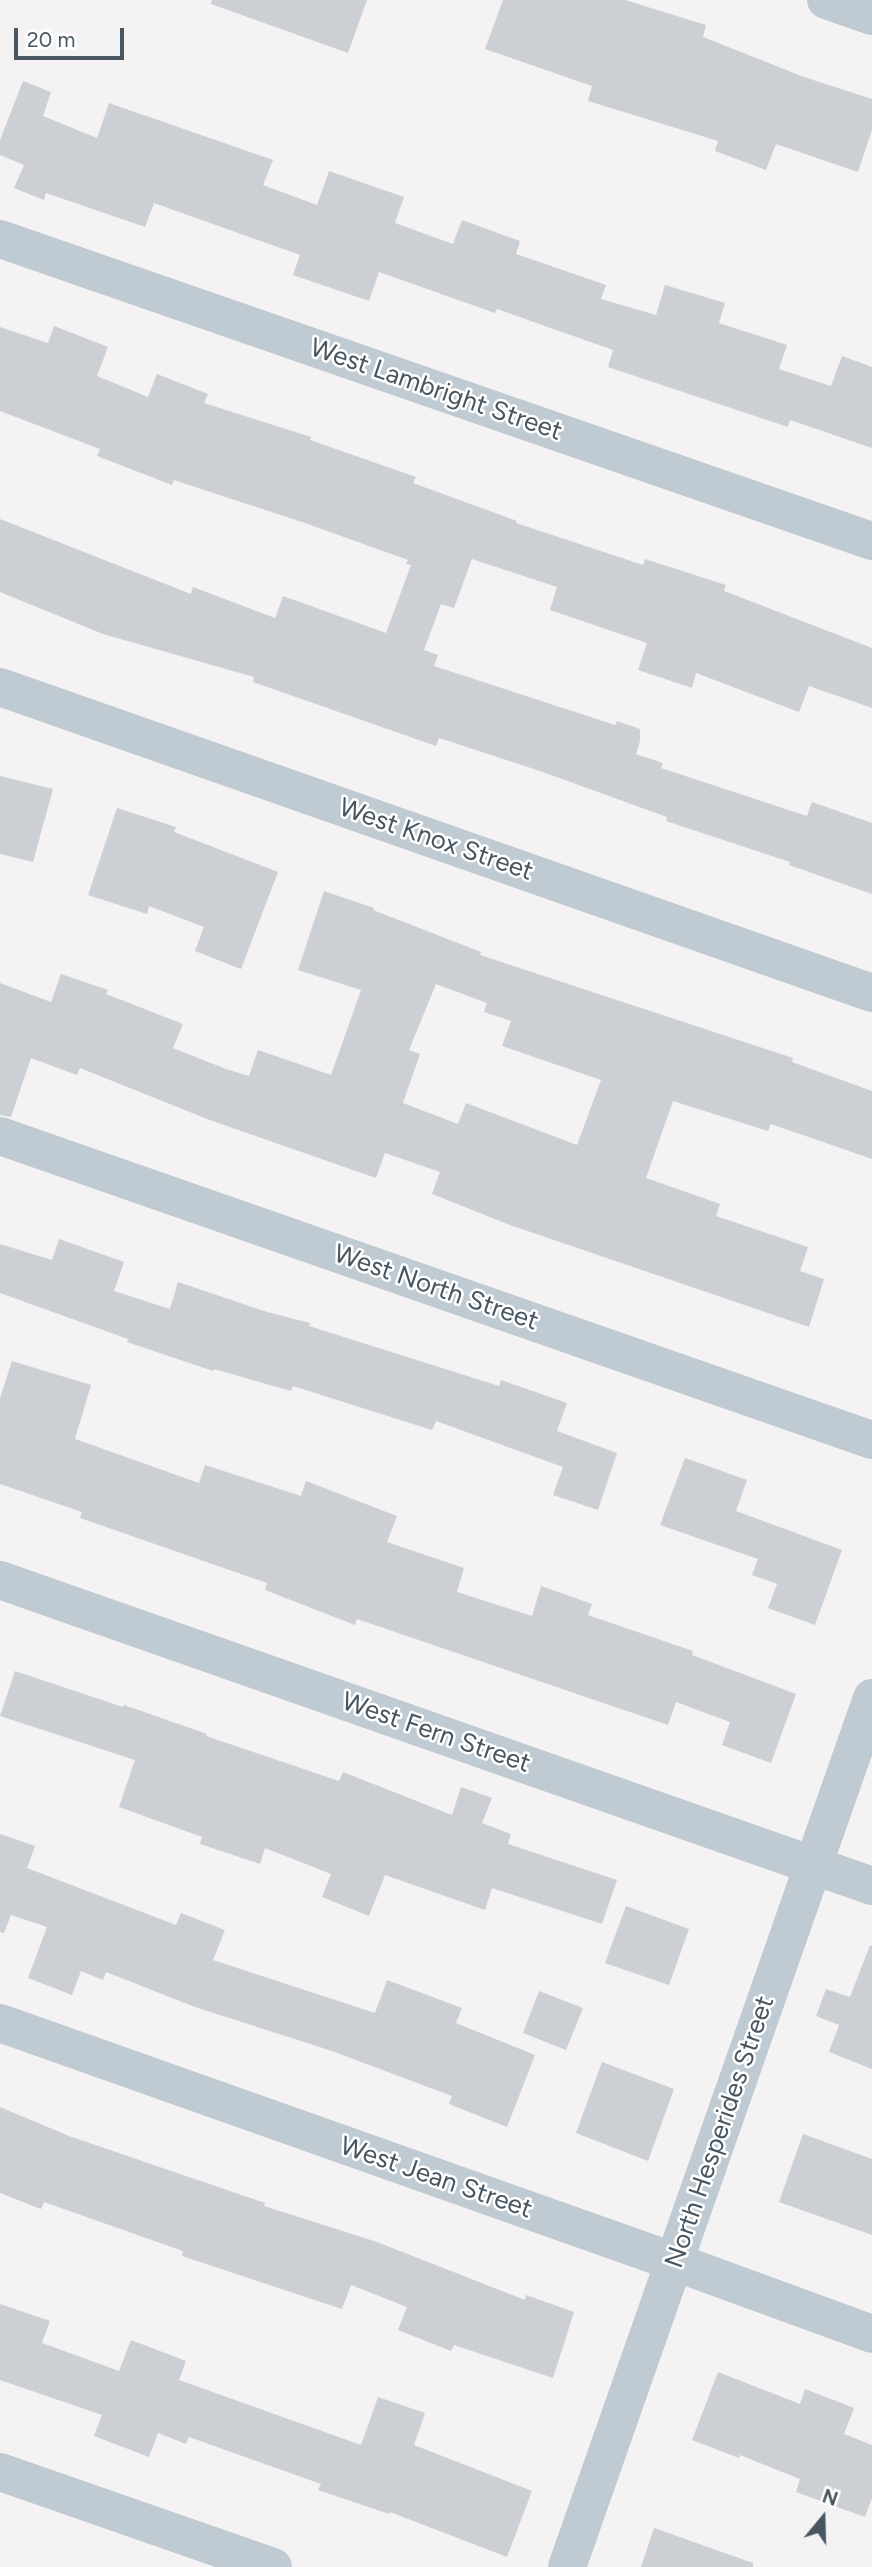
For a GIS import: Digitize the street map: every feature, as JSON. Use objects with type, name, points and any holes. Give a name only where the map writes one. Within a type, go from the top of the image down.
[{"type":"street","points":[[827,0],[872,16]]},
{"type":"street","name":"West Lambright Street","points":[[0,239],[872,541]]},
{"type":"street","name":"West Knox Street","points":[[0,687],[872,993]]},
{"type":"street","name":"West North Street","points":[[0,1136],[872,1440]]},
{"type":"street","name":"West Fern Street","points":[[0,1580],[872,1886]]},
{"type":"street","name":"North Hesperides Street","points":[[567,2567],[872,1698]]},
{"type":"street","name":"West Jean Street","points":[[0,2023],[872,2334]]},
{"type":"street","points":[[0,2472],[273,2567]]},
{"type":"building","points":[[212,0],[367,0],[348,53],[211,4]]},
{"type":"building","points":[[503,0],[625,0],[706,25],[703,37],[804,77],[872,99],[872,130],[858,172],[776,144],[766,170],[715,151],[718,141],[588,101],[592,86],[485,49]]},
{"type":"building","points":[[23,81],[51,92],[43,116],[97,138],[109,103],[273,160],[263,185],[317,205],[329,171],[404,197],[395,223],[453,244],[462,220],[520,241],[516,254],[606,285],[601,299],[656,315],[665,285],[725,303],[719,323],[787,345],[779,369],[831,386],[842,356],[872,367],[872,448],[790,420],[788,427],[608,367],[613,350],[497,309],[495,313],[379,272],[369,301],[293,275],[300,255],[154,203],[145,227],[46,193],[44,200],[14,188],[24,165],[0,155],[0,140]]},
{"type":"building","points":[[54,326],[108,347],[97,376],[148,397],[157,374],[208,394],[204,403],[311,437],[310,440],[416,477],[413,483],[517,521],[516,523],[643,565],[645,559],[726,585],[724,591],[872,648],[872,708],[809,686],[799,712],[696,673],[692,688],[638,670],[647,643],[550,610],[557,587],[472,559],[454,608],[441,604],[424,650],[438,655],[434,666],[615,725],[617,721],[640,729],[636,754],[663,763],[661,768],[807,816],[812,802],[872,823],[872,894],[789,865],[790,862],[666,821],[667,817],[540,771],[439,738],[436,746],[253,682],[254,677],[103,634],[0,592],[0,519],[191,594],[193,587],[275,618],[283,596],[386,633],[411,565],[406,564],[408,560],[305,523],[174,480],[172,485],[97,456],[100,449],[0,411],[0,327],[48,343]]},
{"type":"building","points":[[0,776],[53,789],[33,862],[0,854]]},
{"type":"building","points":[[117,808],[176,827],[174,832],[278,872],[241,969],[195,951],[204,927],[149,906],[147,914],[88,895]]},
{"type":"building","points":[[324,891],[374,908],[373,910],[481,952],[480,955],[793,1058],[792,1062],[872,1091],[872,1159],[771,1124],[768,1131],[673,1101],[646,1178],[720,1204],[716,1216],[808,1247],[800,1271],[824,1279],[809,1327],[510,1225],[432,1194],[440,1172],[385,1153],[376,1178],[207,1119],[80,1068],[77,1075],[31,1058],[11,1117],[0,1115],[0,983],[51,1002],[61,974],[108,990],[106,994],[183,1024],[173,1048],[226,1069],[249,1076],[258,1050],[331,1075],[361,990],[298,970]],"holes":[[[436,984],[487,1003],[484,1012],[511,1021],[502,1046],[601,1080],[577,1145],[466,1103],[458,1124],[403,1103],[420,1054],[409,1050]]]},
{"type":"building","points":[[59,1239],[124,1262],[114,1291],[170,1309],[178,1282],[499,1386],[501,1380],[567,1403],[557,1431],[617,1453],[598,1510],[553,1495],[563,1467],[436,1421],[432,1430],[293,1386],[291,1391],[214,1369],[213,1371],[127,1342],[128,1339],[0,1293],[0,1244],[52,1260]]},
{"type":"building","points":[[12,1361],[91,1385],[75,1439],[199,1483],[205,1465],[301,1496],[306,1481],[397,1516],[387,1542],[464,1568],[457,1592],[532,1616],[541,1586],[592,1604],[588,1615],[693,1651],[692,1655],[796,1694],[771,1763],[722,1745],[730,1722],[676,1702],[668,1725],[357,1619],[355,1625],[265,1590],[267,1583],[80,1518],[82,1512],[0,1484],[0,1398]]},
{"type":"building","points":[[685,1458],[747,1480],[736,1511],[842,1550],[815,1625],[768,1608],[777,1584],[752,1575],[758,1559],[660,1525]]},
{"type":"building","points":[[15,1671],[123,1707],[124,1705],[339,1781],[343,1772],[452,1815],[461,1787],[492,1798],[482,1823],[511,1834],[508,1844],[617,1880],[602,1924],[492,1888],[485,1910],[385,1875],[369,1916],[322,1897],[331,1874],[265,1848],[260,1864],[200,1844],[202,1837],[119,1807],[135,1760],[0,1716]]},
{"type":"building","points":[[0,1834],[35,1846],[27,1868],[176,1925],[181,1913],[225,1930],[213,1960],[375,2013],[387,1980],[462,2008],[456,2023],[535,2055],[507,2127],[449,2104],[452,2096],[332,2051],[195,2007],[106,1972],[103,1980],[81,1971],[72,1995],[28,1978],[47,1927],[11,1915],[4,1933],[0,1932]]},
{"type":"building","points":[[626,1906],[689,1929],[669,1985],[605,1963]]},
{"type":"building","points":[[870,1945],[872,2069],[829,2052],[839,2025],[816,2016],[826,1989],[850,1997]]},
{"type":"building","points":[[539,1991],[583,2008],[566,2050],[523,2033]]},
{"type":"building","points":[[602,2062],[674,2089],[648,2161],[576,2133]]},
{"type":"building","points":[[0,2107],[69,2136],[265,2203],[264,2206],[377,2242],[525,2300],[526,2295],[574,2312],[553,2378],[454,2345],[451,2351],[398,2330],[407,2307],[351,2285],[342,2309],[182,2256],[183,2251],[44,2202],[41,2209],[0,2193]]},
{"type":"building","points":[[803,2134],[872,2159],[872,2235],[779,2202]]},
{"type":"building","points":[[0,2304],[50,2321],[42,2343],[119,2371],[131,2340],[186,2361],[179,2380],[361,2445],[378,2397],[425,2413],[414,2445],[532,2491],[507,2557],[390,2512],[389,2514],[318,2490],[321,2484],[189,2437],[186,2444],[158,2433],[149,2457],[94,2436],[102,2415],[0,2380]]},
{"type":"building","points":[[718,2372],[800,2404],[805,2389],[854,2408],[844,2434],[872,2445],[872,2498],[865,2517],[796,2492],[800,2479],[740,2455],[739,2458],[692,2440]]},
{"type":"building","points":[[654,2528],[753,2563],[753,2567],[641,2567]]}]
